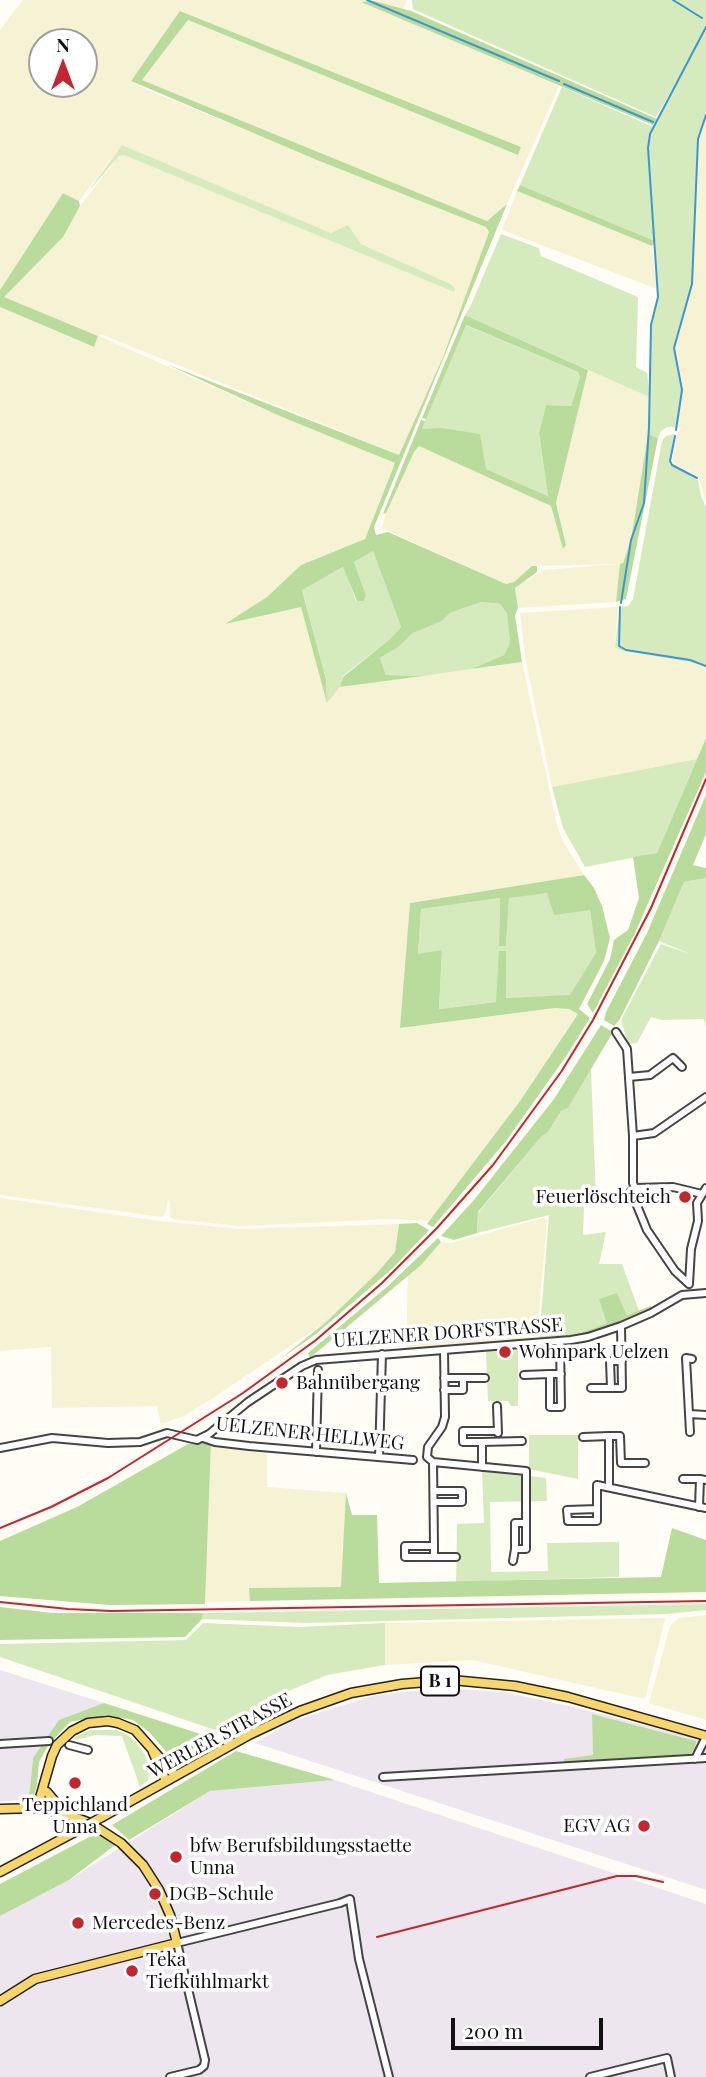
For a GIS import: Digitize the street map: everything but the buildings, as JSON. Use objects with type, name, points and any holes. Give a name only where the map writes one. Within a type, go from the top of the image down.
[{"type":"main road","name":"WERLER STRASSE","points":[[0,1872],[249,1735],[300,1711],[377,1687],[432,1681],[473,1681],[515,1686],[568,1697],[706,1737]]},
{"type":"main road","points":[[41,1808],[48,1770],[57,1745],[72,1731],[88,1723],[118,1723],[135,1730],[176,1775]]},
{"type":"main road","points":[[150,1745],[166,1781]]},
{"type":"main road","points":[[41,1808],[47,1792],[48,1770]]},
{"type":"main road","points":[[47,1792],[66,1814]]},
{"type":"main road","points":[[0,1809],[41,1808],[66,1814],[103,1830],[136,1857],[149,1872],[164,1899],[177,1943],[39,1978],[22,1986],[1,2002]]},
{"type":"street","points":[[616,1032],[627,1049],[635,1188]]},
{"type":"street","points":[[629,1077],[650,1075],[673,1058],[682,1067]]},
{"type":"street","points":[[633,1136],[654,1133],[706,1097]]},
{"type":"street","points":[[689,1284],[675,1271],[647,1230],[631,1191],[635,1188],[683,1188],[703,1194]]},
{"type":"street","points":[[689,1293],[691,1249],[698,1221],[697,1203],[706,1188]]},
{"type":"street","name":"UELZENER DORFSTRASSE","points":[[204,1438],[242,1406],[306,1364],[329,1358],[560,1342],[588,1337],[621,1326],[689,1293],[706,1293]]},
{"type":"street","points":[[591,1388],[622,1388],[621,1326]]},
{"type":"street","points":[[550,1374],[550,1407],[561,1407],[560,1342]]},
{"type":"street","points":[[444,1350],[445,1418],[428,1447],[427,1457],[433,1462],[526,1471],[526,1549],[515,1549]]},
{"type":"street","points":[[379,1457],[382,1354]]},
{"type":"street","points":[[686,1358],[690,1432]]},
{"type":"street","points":[[611,1388],[610,1361],[622,1361]]},
{"type":"street","points":[[316,1452],[318,1370]]},
{"type":"street","points":[[524,1375],[561,1374]]},
{"type":"street","points":[[444,1378],[485,1378]]},
{"type":"street","points":[[444,1390],[463,1390],[463,1378]]},
{"type":"street","points":[[497,1406],[499,1442]]},
{"type":"street","points":[[690,1414],[706,1415]]},
{"type":"street","points":[[498,1431],[463,1431],[463,1442],[522,1441]]},
{"type":"street","points":[[0,1448],[52,1438],[108,1443],[139,1442],[167,1433],[190,1439],[204,1438]]},
{"type":"street","points":[[609,1436],[609,1487]]},
{"type":"street","points":[[583,1437],[620,1436],[621,1464]]},
{"type":"street","name":"UELZENER HELLWEG","points":[[204,1438],[215,1442],[412,1461]]},
{"type":"street","points":[[482,1442],[482,1467]]},
{"type":"street","points":[[433,1462],[434,1557]]},
{"type":"street","points":[[609,1464],[645,1463]]},
{"type":"street","points":[[597,1509],[567,1510],[568,1521],[597,1521],[597,1509],[597,1485],[703,1508],[703,1480],[682,1479]]},
{"type":"street","points":[[434,1491],[462,1490],[462,1512]]},
{"type":"street","points":[[434,1502],[462,1502]]},
{"type":"street","points":[[505,1523],[526,1522]]},
{"type":"street","points":[[513,1561],[515,1523]]},
{"type":"street","points":[[434,1546],[405,1546],[405,1557],[456,1556]]},
{"type":"street","points":[[695,1759],[706,1737]]},
{"type":"street","points":[[0,1744],[49,1741]]},
{"type":"street","points":[[69,1745],[88,1751]]},
{"type":"street","points":[[383,1777],[706,1758]]},
{"type":"street","points":[[170,2077],[199,2070],[204,2066],[205,2060],[177,1943],[350,1899],[357,1950],[389,2077]]},
{"type":"street","points":[[590,2077],[667,2059],[671,2077]]},
{"type":"shaded area","points":[[23,0],[407,0],[403,10],[374,1],[363,2],[559,86],[507,204],[487,221],[142,80],[188,20],[518,155],[521,147],[181,11],[131,81],[157,94],[486,227],[489,232],[443,357],[399,455],[101,334],[99,336],[282,417],[395,463],[365,539],[301,565],[267,597],[227,623],[301,606],[328,702],[340,687],[522,662],[556,821],[562,840],[584,875],[410,903],[401,1028],[555,1008],[569,1009],[578,1014],[520,1101],[430,1221],[394,1219],[239,1226],[174,1219],[170,1217],[168,1200],[162,1217],[0,1195],[0,307],[93,347],[98,336],[4,297],[62,237],[80,206],[119,156],[124,155],[454,292],[451,284],[361,244],[348,226],[331,233],[122,145],[79,201],[63,193],[0,290],[0,30]]},
{"type":"shaded area","points":[[706,115],[706,503],[699,477],[672,462],[681,428],[677,427],[682,390],[674,348],[692,283],[698,139]]},
{"type":"shaded area","points":[[517,191],[652,246],[657,289],[502,230]]},
{"type":"shaded area","points":[[588,370],[649,397],[648,434],[631,540],[623,564],[620,565],[616,602],[518,608],[515,587],[544,570],[618,564],[532,566],[514,582],[506,584],[382,528],[386,512],[419,446],[551,506],[563,548],[566,545],[556,503]]},
{"type":"shaded area","points":[[618,607],[615,647],[619,650],[700,664],[706,668],[706,738],[697,759],[552,787],[525,657],[520,613]]},
{"type":"shaded area","points":[[0,1198],[159,1221],[239,1229],[399,1224],[395,1252],[326,1322],[210,1400],[184,1416],[161,1424],[157,1406],[52,1408],[51,1347],[0,1351]]},
{"type":"shaded area","points":[[543,1218],[547,1220],[537,1334],[532,1340],[406,1350],[408,1275],[421,1265],[441,1242],[451,1243]]},
{"type":"shaded area","points":[[211,1443],[267,1450],[267,1487],[346,1493],[342,1587],[250,1588],[250,1601],[205,1602]]},
{"type":"shaded area","points":[[706,1615],[706,1720],[649,1703],[670,1626],[679,1618]]},
{"type":"shaded area","points":[[665,1618],[645,1699],[472,1660],[385,1665],[385,1623]]},
{"type":"shaded area","points":[[0,1670],[104,1703],[59,1721],[33,1758],[27,1799],[0,1802]]},
{"type":"shaded area","points":[[440,1688],[503,1692],[706,1741],[706,1890],[255,1743],[293,1721],[376,1695]]},
{"type":"shaded area","points":[[335,1780],[706,1904],[706,2077],[0,2077],[0,1916],[69,1880],[210,1791]]},
{"type":"green space","points":[[412,0],[706,0],[706,115],[698,139],[692,283],[674,348],[682,390],[677,427],[667,427],[661,431],[658,438],[648,434],[649,397],[465,315],[501,234],[539,248],[541,256],[638,297],[636,367],[647,373],[649,388],[651,325],[658,296],[655,241],[520,185],[562,87],[653,127],[685,67],[656,117],[413,9]]},
{"type":"green space","points":[[374,1],[411,11],[657,119],[653,125],[361,2]]},
{"type":"green space","points":[[180,11],[521,147],[518,155],[188,20],[142,80],[487,221],[507,204],[374,527],[376,535],[388,532],[506,584],[514,582],[532,566],[537,566],[537,572],[515,588],[518,608],[515,615],[522,662],[471,669],[504,655],[510,642],[507,613],[500,604],[481,602],[450,613],[442,621],[413,633],[397,648],[380,658],[386,675],[423,676],[340,687],[343,677],[401,627],[373,551],[354,562],[366,595],[364,601],[357,601],[343,567],[302,590],[326,679],[327,703],[301,607],[225,624],[267,597],[301,565],[365,539],[395,463],[282,417],[166,364],[399,455],[443,357],[489,232],[486,227],[317,160],[131,81]]},
{"type":"green space","points":[[122,145],[331,233],[348,225],[361,244],[451,284],[454,292],[124,155],[119,156],[87,193]]},
{"type":"green space","points":[[520,185],[655,241],[652,246],[517,191]]},
{"type":"green space","points":[[63,193],[79,201],[80,206],[63,237],[4,297],[98,336],[94,347],[0,307],[0,290]]},
{"type":"green space","points":[[465,315],[588,370],[556,503],[566,545],[563,549],[551,506],[419,446],[386,513],[383,514],[421,420],[425,421],[422,429],[442,428],[480,434],[486,469],[548,496],[539,433],[546,405],[571,406],[580,377],[578,372],[466,325],[426,419],[422,418]]},
{"type":"green space","points":[[465,325],[578,372],[580,377],[571,406],[546,405],[539,433],[548,496],[486,469],[421,429]]},
{"type":"green space","points":[[648,434],[658,438],[626,599],[616,602],[620,564],[623,563],[631,540]]},
{"type":"green space","points":[[674,434],[670,464],[698,480],[706,507],[706,668],[700,664],[619,650],[615,647],[620,607],[628,606],[633,599],[662,441],[666,436]]},
{"type":"green space","points":[[373,551],[401,627],[343,676],[340,687],[327,703],[326,679],[302,589],[344,567],[356,601],[364,601],[366,595],[354,562]]},
{"type":"green space","points":[[481,602],[500,604],[508,613],[510,642],[504,655],[471,669],[423,676],[386,675],[380,658],[397,648],[413,633],[442,621],[450,613]]},
{"type":"green space","points":[[706,738],[706,772],[635,933],[593,1013],[587,1004],[610,959],[614,940],[628,930],[639,898],[633,857],[657,853]]},
{"type":"green space","points":[[697,759],[657,853],[585,867],[563,828],[552,787]]},
{"type":"green space","points":[[706,795],[706,834],[693,865],[706,868],[706,878],[684,882],[659,941],[614,1026],[604,1020],[606,1012],[647,933]]},
{"type":"green space","points":[[584,875],[594,888],[602,906],[610,938],[604,961],[579,1009],[590,1018],[506,1141],[433,1227],[427,1224],[520,1101],[578,1014],[569,1009],[555,1008],[400,1028],[410,903]],"holes":[[[547,893],[554,915],[590,910],[596,953],[570,995],[506,998],[506,951],[499,951],[496,1002],[439,1009],[442,950],[418,954],[421,909],[500,898],[499,946],[506,946],[509,898]]]},
{"type":"green space","points":[[706,878],[706,1028],[704,1019],[662,1020],[651,1017],[637,1043],[628,1044],[621,1020],[661,944],[690,954],[659,941],[684,882]]},
{"type":"green space","points":[[548,893],[590,909],[596,953],[570,996],[506,998],[506,952],[496,1002],[439,1009],[442,951],[418,954],[421,909],[500,898],[499,945],[506,946],[509,897]]},
{"type":"green space","points":[[601,1025],[613,1032],[568,1108],[561,1111],[548,1132],[478,1212],[477,1233],[454,1240],[441,1236],[474,1200],[554,1099]]},
{"type":"green space","points":[[591,1069],[596,1202],[584,1206],[583,1235],[606,1232],[599,1264],[622,1264],[639,1311],[627,1315],[617,1293],[607,1323],[583,1332],[583,1338],[539,1343],[549,1215],[477,1233],[478,1213],[548,1132],[561,1111],[568,1108]]},
{"type":"green space","points":[[417,1223],[429,1230],[393,1268],[316,1334],[279,1360],[326,1322],[377,1273],[395,1252],[399,1224]]},
{"type":"green space","points":[[438,1238],[441,1242],[421,1265],[310,1358],[308,1353],[388,1286]]},
{"type":"green space","points":[[617,1293],[627,1315],[651,1306],[651,1313],[583,1338],[583,1332],[607,1323],[599,1299]]},
{"type":"green space","points":[[518,1349],[518,1406],[511,1406],[508,1401],[488,1401],[486,1350]]},
{"type":"green space","points":[[529,1435],[578,1435],[578,1479],[529,1469]]},
{"type":"green space","points":[[211,1443],[205,1604],[109,1605],[0,1596],[0,1541],[77,1507],[188,1444]]},
{"type":"green space","points":[[482,1470],[546,1478],[547,1501],[490,1502],[491,1572],[548,1571],[547,1543],[619,1542],[619,1577],[456,1582],[457,1524],[484,1523]]},
{"type":"green space","points":[[346,1493],[352,1515],[377,1515],[379,1583],[661,1577],[672,1528],[706,1540],[706,1592],[250,1601],[249,1588],[341,1587]]},
{"type":"green space","points":[[706,1604],[706,1610],[667,1614],[307,1623],[202,1619],[203,1613]]},
{"type":"green space","points":[[0,1607],[53,1613],[203,1613],[202,1619],[185,1637],[0,1640]]},
{"type":"green space","points":[[203,1623],[300,1627],[385,1623],[385,1665],[327,1675],[293,1689],[218,1731],[0,1657],[0,1644],[186,1640]]},
{"type":"green space","points":[[104,1703],[216,1739],[176,1763],[149,1732],[133,1720],[106,1715],[70,1722],[49,1744],[39,1762],[33,1799],[27,1799],[33,1758],[59,1720]]},
{"type":"green space","points":[[592,1714],[696,1741],[695,1748],[691,1754],[564,1764],[564,1759],[593,1755]]},
{"type":"green space","points":[[90,1730],[116,1730],[136,1742],[145,1755],[150,1771],[148,1780],[140,1787],[122,1736],[95,1735],[75,1740],[75,1737]]},
{"type":"green space","points":[[236,1751],[335,1780],[210,1791],[129,1840],[112,1825]]},
{"type":"green space","points":[[97,1833],[115,1845],[69,1880],[0,1916],[0,1884]]},
{"type":"waterway","points":[[367,0],[559,81]]},
{"type":"waterway","points":[[673,0],[702,18]]},
{"type":"waterway","points":[[621,603],[631,540],[644,503],[651,325],[658,297],[648,148],[650,134],[706,27]]},
{"type":"waterway","points":[[564,84],[653,122]]},
{"type":"waterway","points":[[676,430],[682,390],[674,348],[692,284],[698,139],[706,115]]},
{"type":"waterway","points":[[675,436],[670,461],[672,465],[697,478]]},
{"type":"waterway","points":[[620,607],[619,646],[626,650],[690,660],[706,666]]},
{"type":"railway","points":[[0,1528],[51,1507],[108,1478],[243,1393],[316,1340],[382,1283],[437,1228],[493,1165],[561,1072],[593,1020],[651,908],[706,779]]},
{"type":"railway","points":[[0,1602],[111,1611],[706,1601]]},
{"type":"railway","points":[[377,1937],[617,1876],[636,1876],[663,1882]]},
{"type":"place","name":"Feuerlöschteich","points":[[685,1197]]},
{"type":"place","name":"Wohnpark Uelzen","points":[[505,1352]]},
{"type":"place","name":"Bahnübergang","points":[[282,1383]]},
{"type":"place","name":"Teppichland Unna","points":[[75,1783]]},
{"type":"place","name":"EGV AG","points":[[644,1826]]},
{"type":"place","name":"bfw Berufsbildungsstaette Unna","points":[[176,1857]]},
{"type":"place","name":"DGB-Schule","points":[[155,1894]]},
{"type":"place","name":"Mercedes-Benz","points":[[78,1923]]},
{"type":"place","name":"Teka Tiefkühlmarkt","points":[[132,1971]]}]
